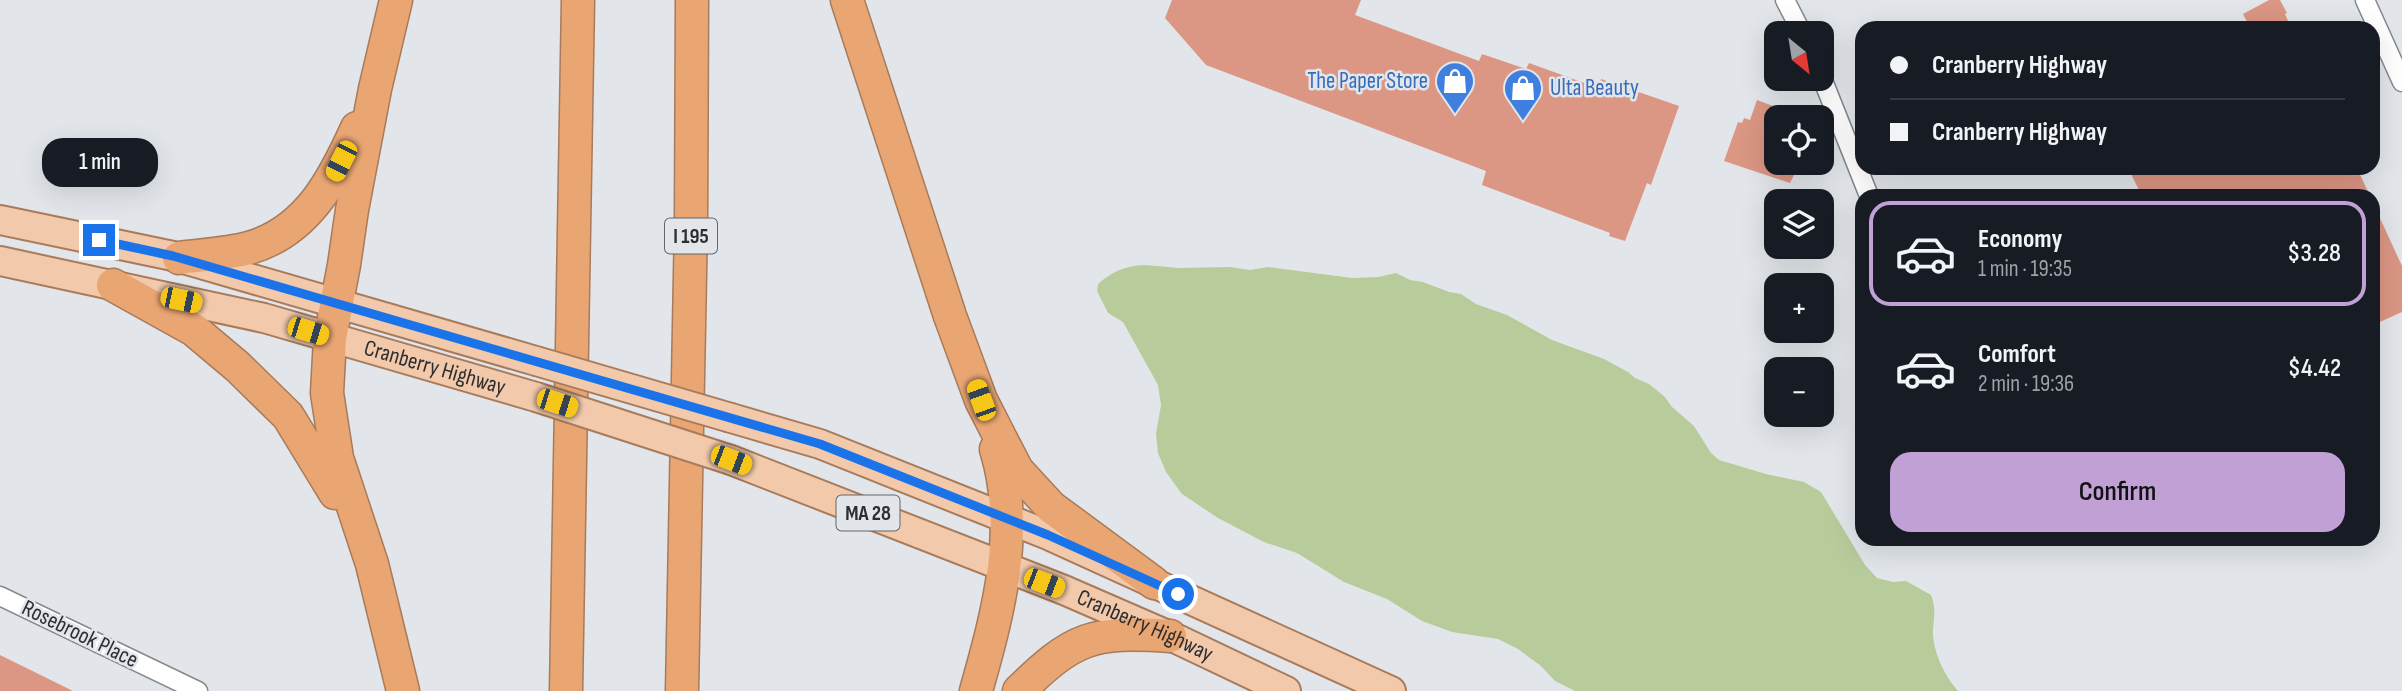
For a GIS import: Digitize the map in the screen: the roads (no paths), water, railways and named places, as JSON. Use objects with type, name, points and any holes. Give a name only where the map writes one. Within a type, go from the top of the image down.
[{"type":"highway","points":[[396,0],[375,89],[352,210],[330,338],[327,393],[337,458],[372,564],[403,691]]},
{"type":"highway","points":[[566,691],[578,0]]},
{"type":"highway","name":"I 195","points":[[682,691],[691,236],[692,0]]},
{"type":"highway","points":[[847,0],[1001,464],[1007,519],[1005,568],[997,615],[976,691]]},
{"type":"highway","points":[[179,258],[251,247],[273,237],[312,209],[329,184],[375,89]]},
{"type":"highway","points":[[113,285],[194,330],[239,367],[288,416],[324,473],[372,564]]},
{"type":"highway","points":[[981,400],[1017,470],[1051,507],[1154,583]]},
{"type":"highway","points":[[1019,691],[1054,658],[1070,646],[1088,639],[1117,635],[1170,636]]},
{"type":"main road","name":"Cranberry Highway","points":[[0,220],[179,258],[820,444],[1007,519],[1391,691]]},
{"type":"main road","name":"Cranberry Highway","points":[[0,261],[264,318],[536,397],[731,460],[1064,590],[1286,691]]},
{"type":"street","points":[[1785,0],[1795,21]]},
{"type":"street","points":[[2365,0],[2374,21]]},
{"type":"street","points":[[2380,33],[2402,82]]},
{"type":"street","points":[[1827,91],[1855,161]]},
{"type":"street","name":"Rosebrook Place","points":[[0,596],[198,691]]},
{"type":"place","name":"The Paper Store","points":[[1455,115]]},
{"type":"place","name":"Ulta Beauty","points":[[1523,122]]}]
